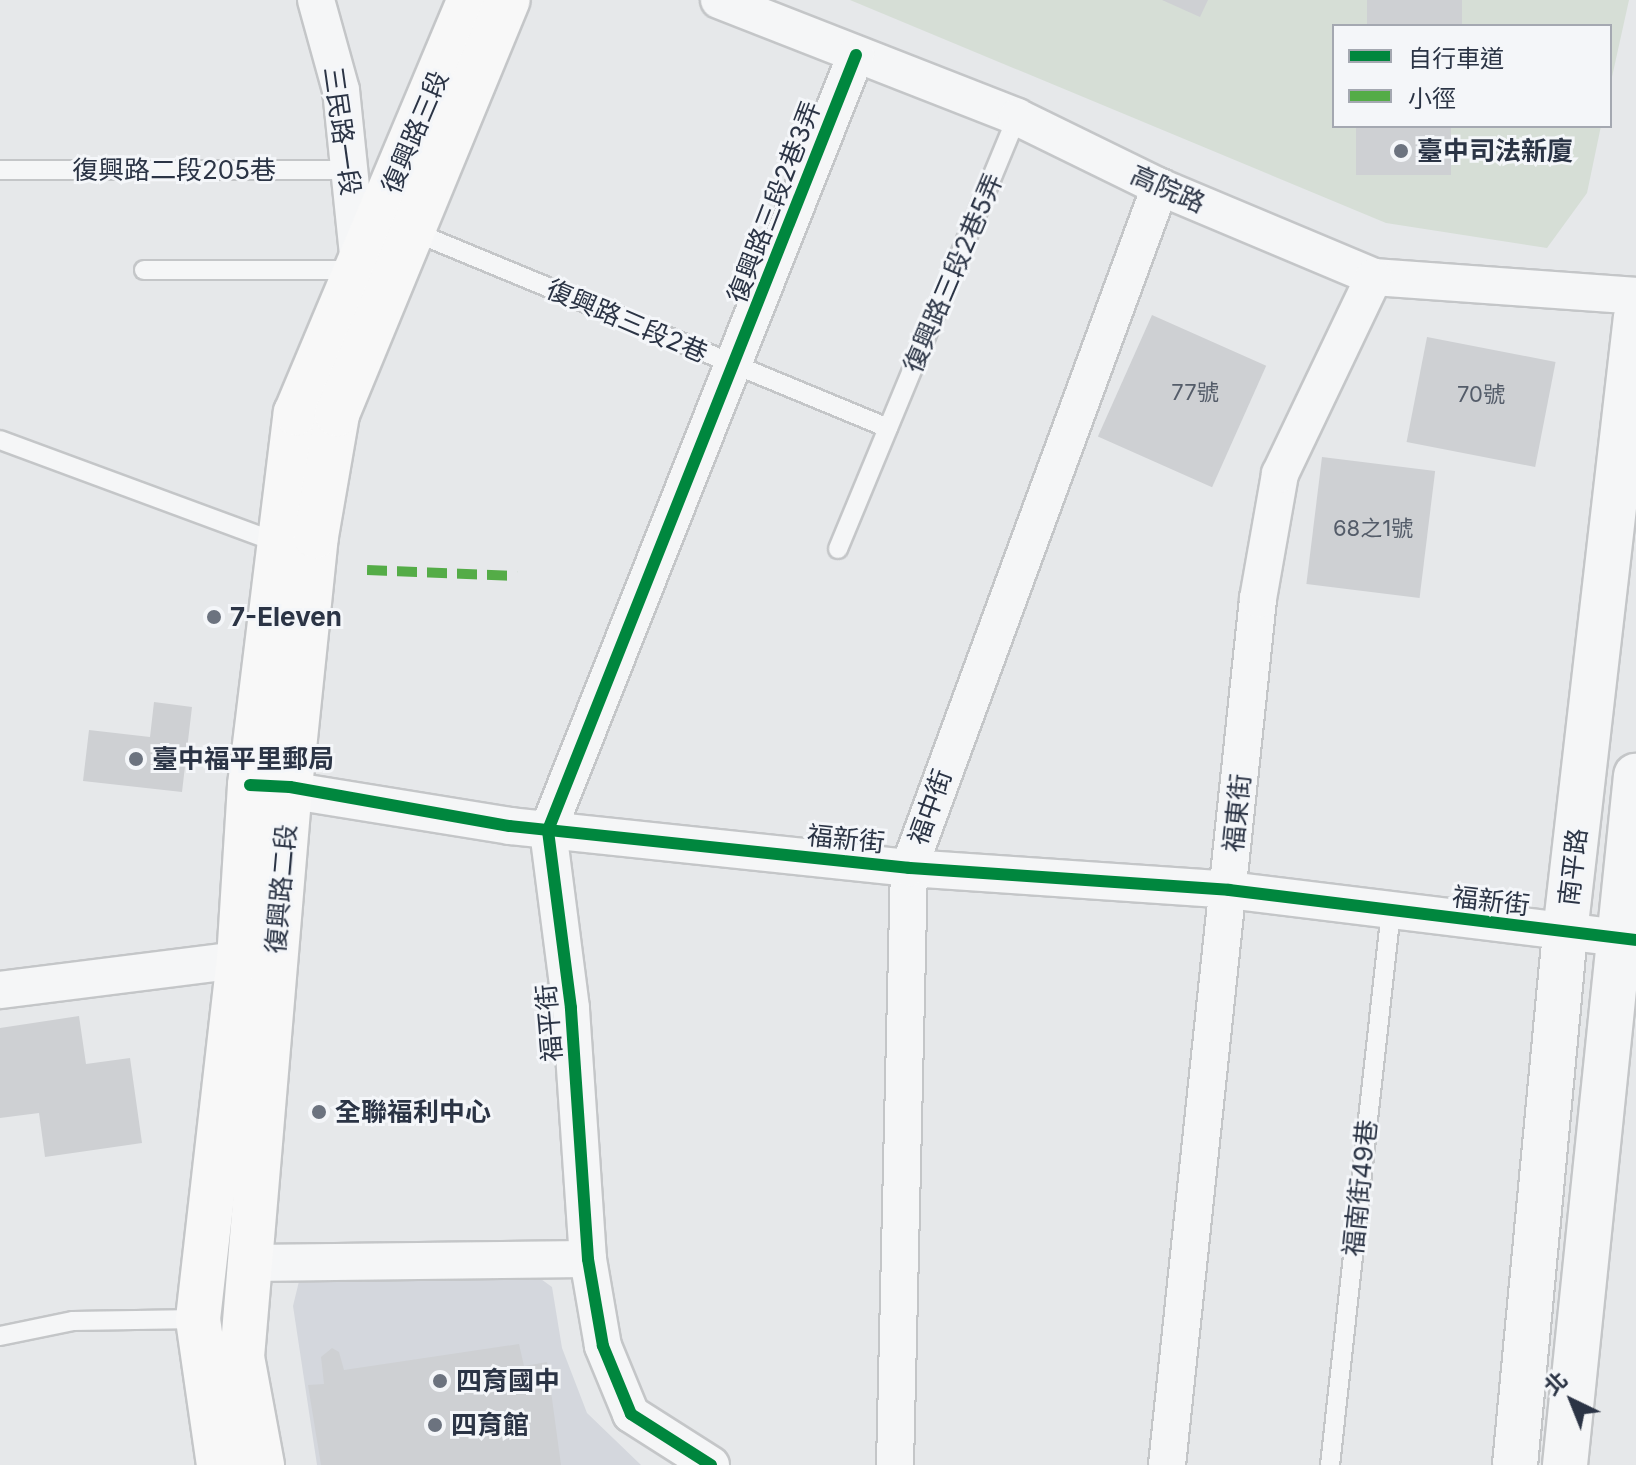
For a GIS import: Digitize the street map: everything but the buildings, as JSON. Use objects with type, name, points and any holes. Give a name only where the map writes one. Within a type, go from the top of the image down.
[{"type":"main road","name":"復興路三段","points":[[358,267],[470,0]]},
{"type":"main road","name":"復興路三段","points":[[412,231],[508,0]]},
{"type":"main road","name":"復興路二段","points":[[219,1465],[198,1319],[239,960],[337,414],[412,231]]},
{"type":"main road","name":"復興路二段","points":[[262,1465],[242,1357],[249,1263],[278,543],[296,413],[358,267]]},
{"type":"street","name":"三民路一段","points":[[316,0],[341,90],[358,267]]},
{"type":"street","name":"高院路","points":[[719,0],[1017,117],[1160,187],[1374,277],[1636,296]]},
{"type":"street","name":"復興路三段2巷3弄","points":[[734,365],[856,55]]},
{"type":"street","name":"福中街","points":[[895,1465],[909,868],[1160,187]]},
{"type":"street","name":"福東街","points":[[1167,1465],[1258,599],[1280,474],[1374,277]]},
{"type":"street","name":"南平路","points":[[1515,1465],[1565,933],[1636,317]]},
{"type":"street","points":[[270,786],[548,830],[734,365]]},
{"type":"street","name":"南平路","points":[[1565,1465],[1629,939],[1636,776]]},
{"type":"street","name":"福新街","points":[[548,830],[909,868],[1229,890],[1629,939]]},
{"type":"street","name":"福平街","points":[[548,830],[571,1008],[588,1259],[603,1346],[631,1414],[711,1465]]},
{"type":"street","points":[[0,990],[239,960]]},
{"type":"street","points":[[249,1263],[588,1259]]},
{"type":"lane","name":"復興路三段2巷5弄","points":[[838,549],[1017,117]]},
{"type":"lane","name":"復興路二段205巷","points":[[0,170],[349,170]]},
{"type":"lane","name":"復興路三段2巷","points":[[412,231],[888,428]]},
{"type":"lane","points":[[144,270],[358,267]]},
{"type":"lane","points":[[0,440],[278,543]]},
{"type":"lane","name":"福南街49巷","points":[[1330,1465],[1391,911]]},
{"type":"lane","points":[[0,1336],[73,1321],[198,1319]]},
{"type":"shaded area","points":[[850,0],[1629,0],[1612,77],[1612,24],[1332,24],[1332,128],[1601,128],[1587,193],[1547,248],[1386,223]]},
{"type":"shaded area","name":"四育國中","points":[[527,1269],[552,1287],[562,1348],[587,1413],[641,1465],[317,1465],[293,1306],[301,1273]]},
{"type":"marked path","points":[[367,570],[517,576]]},
{"type":"cycle path","points":[[711,1465],[631,1414],[603,1346],[588,1259],[571,1008],[548,830],[856,55]]},
{"type":"cycle path","points":[[250,785],[290,787],[510,826],[909,868],[1229,890],[1636,940]]},
{"type":"place","name":"臺中司法新廈","points":[[1401,151]]},
{"type":"place","name":"7-Eleven","points":[[214,617]]},
{"type":"place","name":"臺中福平里郵局","points":[[136,759]]},
{"type":"place","name":"全聯福利中心","points":[[319,1112]]},
{"type":"place","name":"四育國中","points":[[440,1381]]},
{"type":"place","name":"四育館","points":[[435,1425]]}]
